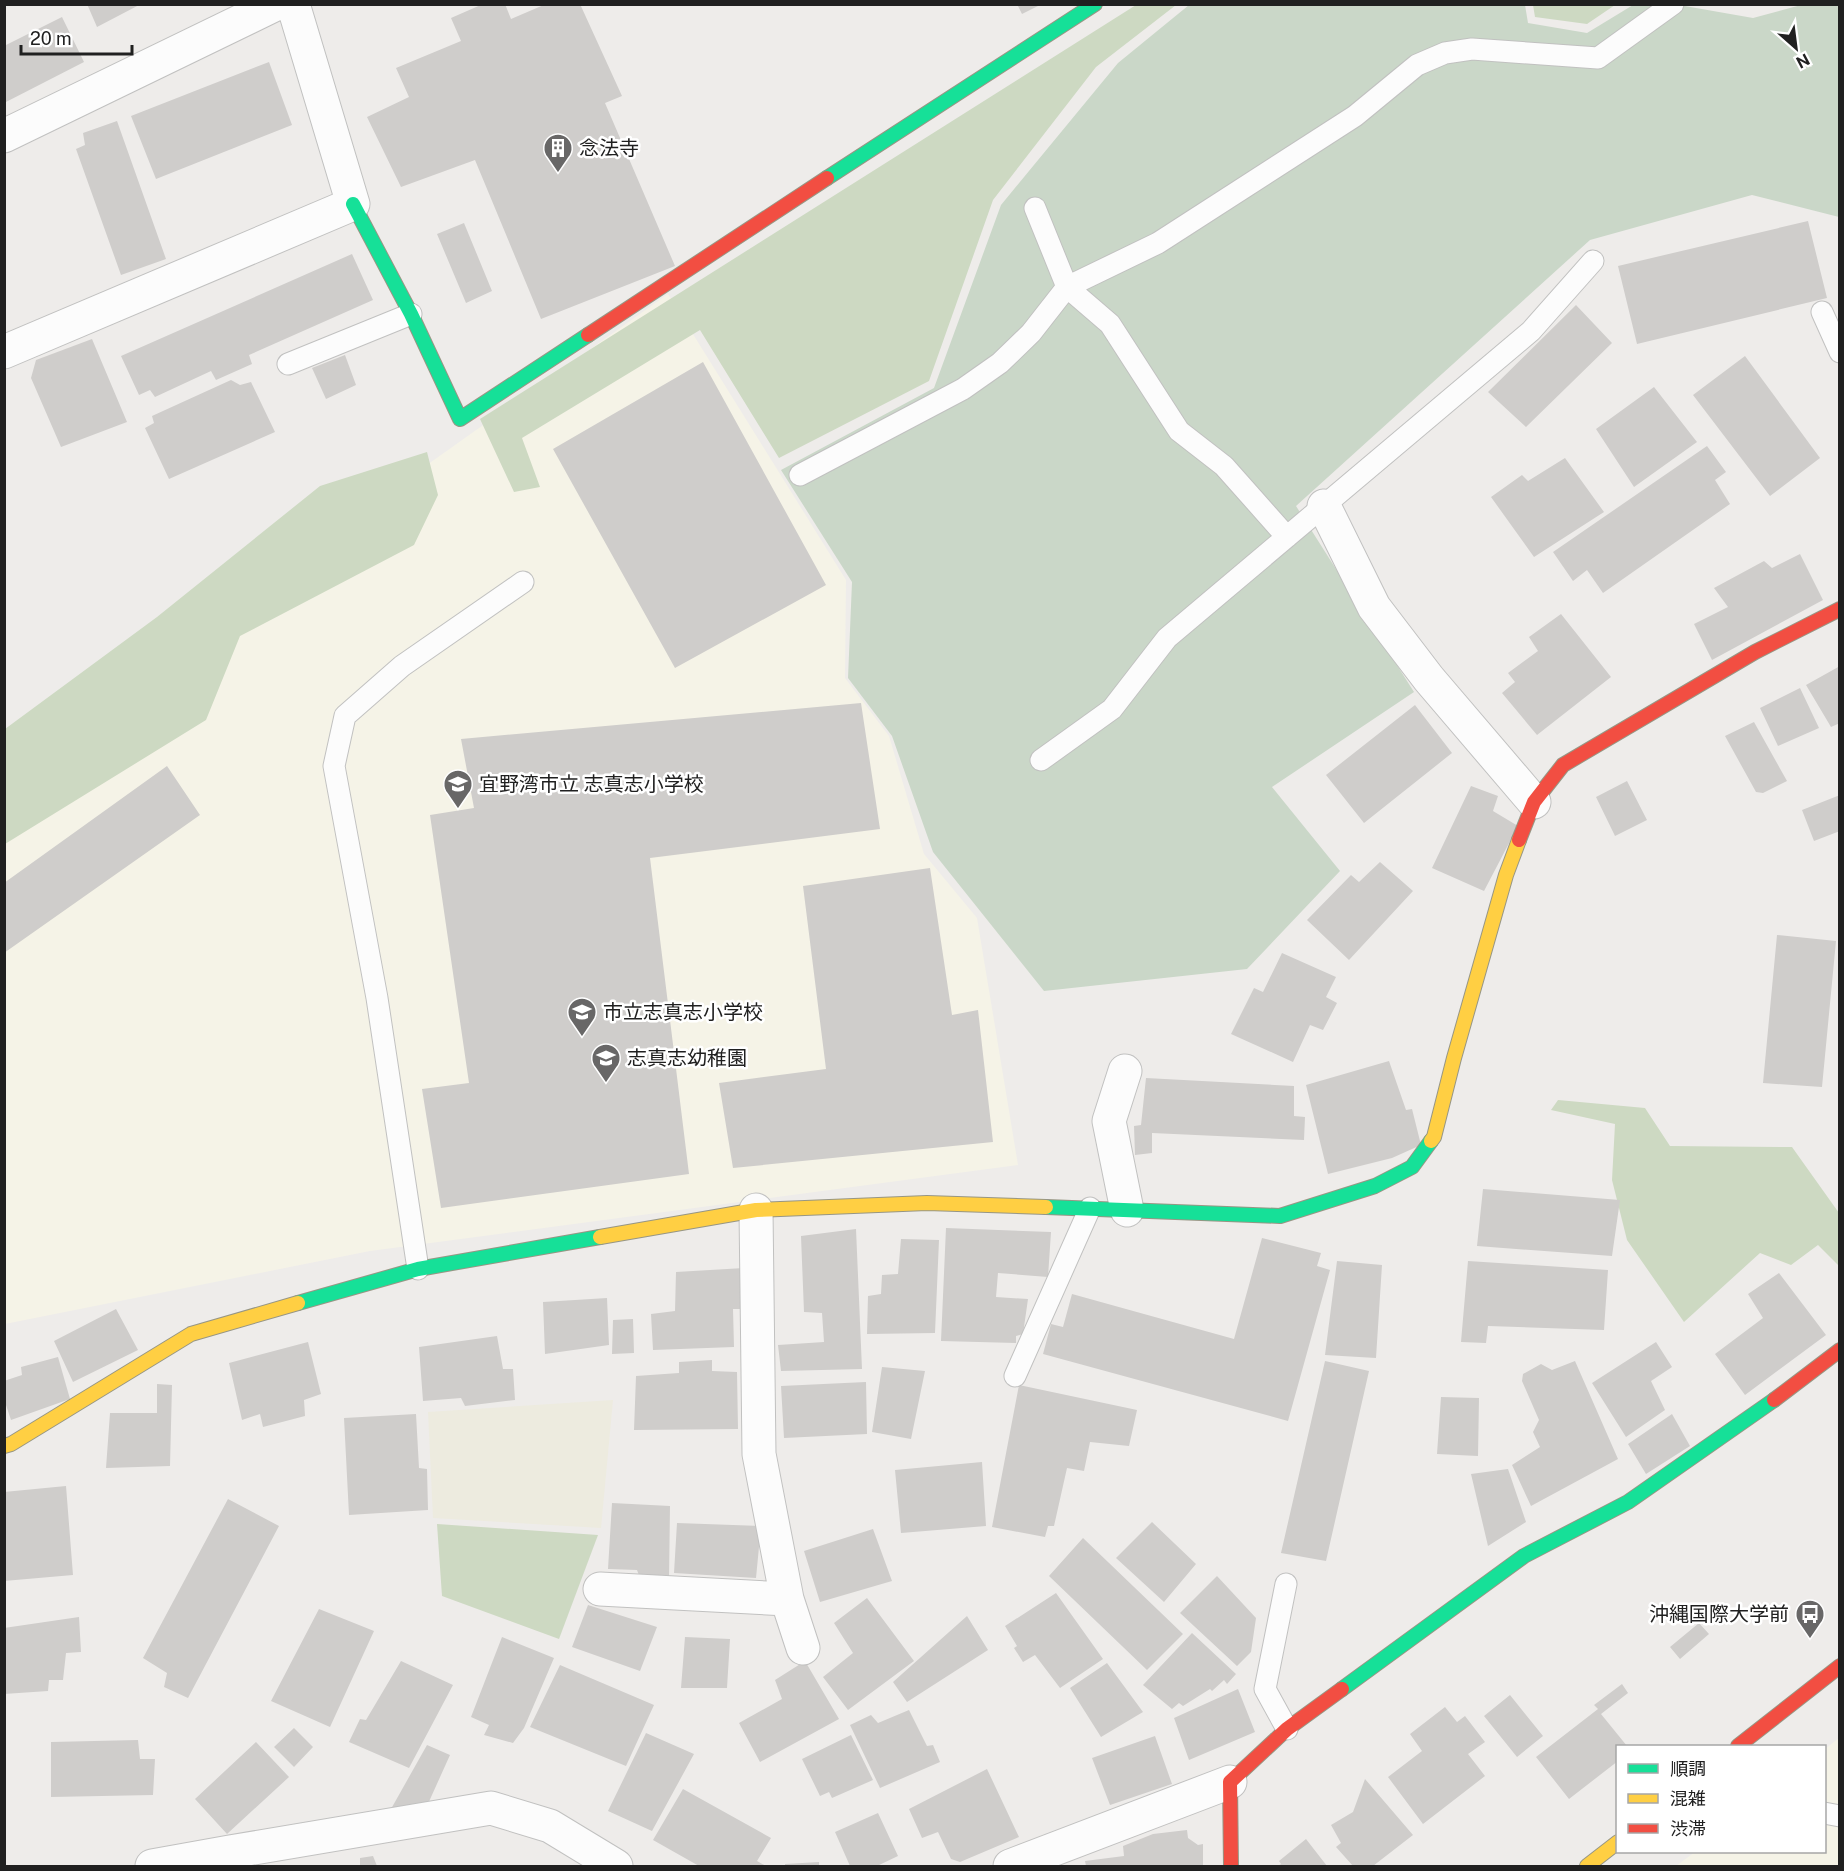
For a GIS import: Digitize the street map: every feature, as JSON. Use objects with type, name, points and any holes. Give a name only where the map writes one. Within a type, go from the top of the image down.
[{"type":"street","points":[[4,136],[276,4]]},
{"type":"street","points":[[293,4],[353,204],[411,314],[460,419],[1095,4]]},
{"type":"street","points":[[4,352],[353,204]]},
{"type":"street","points":[[1324,506],[1374,607],[1429,679],[1534,802]]},
{"type":"street","points":[[4,1446],[11,1444],[191,1334],[418,1269],[756,1210],[927,1203],[1280,1215],[1375,1186],[1412,1167],[1434,1137],[1506,875],[1534,802],[1563,765],[1755,652],[1839,609]]},
{"type":"street","points":[[1125,1071],[1109,1121],[1126,1210]]},
{"type":"street","points":[[756,1210],[759,1454],[787,1599],[803,1648]]},
{"type":"street","points":[[1010,1866],[1230,1782],[1287,1729],[1524,1556],[1628,1502],[1752,1418],[1839,1350]]},
{"type":"street","points":[[600,1590],[787,1599]]},
{"type":"street","points":[[1739,1745],[1839,1666]]},
{"type":"street","points":[[1230,1782],[1231,1866]]},
{"type":"street","points":[[152,1866],[491,1808],[550,1826],[616,1866]]},
{"type":"street","points":[[1587,1866],[1616,1843]]},
{"type":"lane","points":[[800,475],[963,389],[1000,363],[1031,333],[1067,287],[1158,243],[1355,116],[1417,65],[1445,53],[1472,49],[1599,58],[1673,4]]},
{"type":"lane","points":[[1035,208],[1067,287],[1110,324],[1179,430],[1224,466],[1287,537]]},
{"type":"lane","points":[[1041,760],[1112,709],[1167,638],[1531,331],[1593,261]]},
{"type":"lane","points":[[1822,312],[1839,352]]},
{"type":"lane","points":[[288,364],[411,314]]},
{"type":"lane","points":[[418,1269],[377,998],[334,766],[345,716],[402,666],[523,582]]},
{"type":"lane","points":[[1015,1376],[1090,1208]]},
{"type":"lane","points":[[1286,1584],[1265,1689],[1287,1729]]},
{"type":"shaded area","name":"宜野湾市立 志真志小学校","points":[[668,294],[846,580],[845,678],[889,736],[924,854],[977,918],[1018,1165],[370,1251],[5,1324],[4,765]]},
{"type":"shaded area","points":[[613,1400],[601,1528],[433,1518],[428,1412]]},
{"type":"shaded area","points":[[1839,1738],[1839,1866],[1676,1866],[1694,1853],[1826,1853],[1826,1748]]},
{"type":"green space","points":[[1533,4],[1615,5],[1587,24],[1535,17]]},
{"type":"green space","points":[[1136,5],[1176,5],[1096,67],[993,200],[929,381],[779,458],[700,330],[522,438],[540,487],[514,492],[480,419]]},
{"type":"green space","points":[[1189,5],[1525,5],[1528,23],[1587,33],[1633,5],[1679,5],[1753,18],[1801,5],[1839,5],[1839,217],[1752,195],[1590,240],[1296,506],[1414,692],[1272,787],[1340,871],[1247,969],[1044,991],[933,852],[892,736],[848,678],[852,582],[781,470],[934,388],[1001,205],[1118,63]]},
{"type":"green space","points":[[427,452],[438,495],[414,545],[240,636],[206,720],[5,844],[5,729],[157,617],[320,486]]},
{"type":"green space","points":[[1558,1100],[1645,1108],[1670,1146],[1792,1147],[1839,1213],[1839,1266],[1818,1245],[1791,1265],[1760,1253],[1684,1322],[1627,1240],[1612,1180],[1615,1124],[1551,1110]]},
{"type":"green space","points":[[437,1524],[598,1535],[559,1639],[442,1596]]},
{"type":"building","points":[[87,4],[141,4],[97,27]]},
{"type":"building","name":"念法寺","points":[[483,4],[505,4],[511,19],[546,4],[580,4],[622,96],[605,103],[675,266],[541,319],[475,160],[401,187],[367,117],[409,97],[396,68],[461,41],[451,18]]},
{"type":"building","points":[[1017,4],[1042,4],[1022,14]]},
{"type":"building","points":[[62,17],[84,62],[4,103],[4,46]]},
{"type":"building","points":[[269,62],[292,125],[156,179],[131,116]]},
{"type":"building","points":[[117,121],[166,259],[121,275],[76,149],[85,145],[83,133]]},
{"type":"building","points":[[1808,221],[1827,298],[1637,344],[1618,266]]},
{"type":"building","points":[[464,223],[492,291],[466,303],[437,234]]},
{"type":"building","points":[[352,254],[373,300],[249,355],[252,364],[216,380],[211,371],[155,397],[150,390],[139,395],[121,356]]},
{"type":"building","points":[[1576,305],[1612,343],[1526,427],[1488,392]]},
{"type":"building","points":[[92,339],[127,422],[61,447],[31,378],[36,360]]},
{"type":"building","points":[[345,355],[356,385],[326,399],[312,368]]},
{"type":"building","points":[[1745,356],[1820,458],[1770,496],[1693,395]]},
{"type":"building","points":[[703,362],[826,585],[675,668],[553,449]]},
{"type":"building","points":[[231,380],[240,385],[251,382],[275,432],[169,479],[145,428],[154,423],[152,416]]},
{"type":"building","points":[[1654,387],[1697,442],[1634,487],[1596,429]]},
{"type":"building","points":[[1707,446],[1726,472],[1715,480],[1730,504],[1603,593],[1587,570],[1573,581],[1553,552]]},
{"type":"building","points":[[1565,458],[1604,512],[1534,557],[1491,497],[1522,475],[1528,481]]},
{"type":"building","points":[[1800,554],[1823,600],[1712,660],[1694,624],[1728,607],[1714,588],[1764,561],[1772,568]]},
{"type":"building","points":[[1561,614],[1611,677],[1537,735],[1502,693],[1515,682],[1508,673],[1538,651],[1529,637]]},
{"type":"building","points":[[1840,666],[1840,723],[1831,727],[1806,685]]},
{"type":"building","points":[[1800,688],[1819,728],[1778,746],[1760,708]]},
{"type":"building","points":[[861,703],[880,829],[650,858],[689,1174],[441,1208],[422,1089],[469,1083],[430,815],[474,808],[461,739]]},
{"type":"building","points":[[1415,705],[1452,753],[1364,823],[1326,775]]},
{"type":"building","points":[[1754,722],[1787,781],[1763,793],[1756,792],[1725,736]]},
{"type":"building","points":[[167,766],[200,815],[4,953],[4,883]]},
{"type":"building","points":[[1627,781],[1647,820],[1615,836],[1596,797]]},
{"type":"building","points":[[1471,786],[1498,796],[1493,811],[1518,826],[1484,891],[1432,868]]},
{"type":"building","points":[[1840,795],[1840,831],[1814,841],[1802,810]]},
{"type":"building","points":[[1380,862],[1413,891],[1349,960],[1307,920],[1351,875],[1359,882]]},
{"type":"building","points":[[930,868],[952,1015],[978,1010],[993,1142],[733,1168],[719,1083],[826,1069],[803,886]]},
{"type":"building","points":[[1777,935],[1836,941],[1822,1087],[1763,1083]]},
{"type":"building","points":[[1282,953],[1336,977],[1326,997],[1337,1003],[1323,1030],[1310,1025],[1293,1062],[1231,1034],[1254,988],[1263,992]]},
{"type":"building","points":[[1389,1061],[1406,1110],[1412,1109],[1421,1145],[1392,1158],[1328,1174],[1306,1085]]},
{"type":"building","points":[[1146,1078],[1294,1086],[1294,1116],[1305,1117],[1304,1140],[1152,1133],[1152,1153],[1135,1155],[1134,1126],[1141,1125]]},
{"type":"building","points":[[1483,1189],[1620,1200],[1612,1256],[1477,1246]]},
{"type":"building","points":[[946,1228],[1051,1232],[1048,1277],[998,1273],[996,1297],[1028,1299],[1023,1334],[1016,1336],[1016,1343],[941,1341]]},
{"type":"building","points":[[856,1229],[862,1369],[781,1371],[778,1345],[824,1342],[822,1313],[804,1312],[801,1236]]},
{"type":"building","points":[[1262,1238],[1321,1253],[1317,1266],[1330,1270],[1288,1421],[1043,1354],[1051,1324],[1063,1327],[1072,1294],[1234,1339]]},
{"type":"building","points":[[901,1239],[939,1240],[935,1333],[867,1334],[868,1296],[881,1294],[882,1275],[898,1274]]},
{"type":"building","points":[[1337,1261],[1382,1265],[1376,1358],[1325,1355]]},
{"type":"building","points":[[1468,1261],[1608,1270],[1604,1330],[1488,1326],[1486,1343],[1461,1342]]},
{"type":"building","points":[[744,1268],[746,1309],[733,1309],[734,1347],[653,1350],[651,1314],[675,1311],[676,1272]]},
{"type":"building","points":[[1779,1273],[1826,1335],[1745,1395],[1715,1354],[1763,1318],[1748,1294]]},
{"type":"building","points":[[607,1298],[609,1345],[545,1354],[543,1302]]},
{"type":"building","points":[[116,1309],[138,1350],[73,1382],[54,1341]]},
{"type":"building","points":[[633,1319],[634,1353],[612,1354],[613,1320]]},
{"type":"building","points":[[497,1336],[503,1369],[513,1369],[515,1400],[465,1406],[461,1398],[423,1401],[419,1347]]},
{"type":"building","points":[[308,1342],[321,1394],[304,1400],[305,1416],[263,1427],[260,1414],[242,1420],[229,1363]]},
{"type":"building","points":[[1656,1342],[1672,1367],[1651,1381],[1665,1410],[1626,1437],[1592,1383]]},
{"type":"building","points":[[58,1357],[70,1399],[11,1420],[4,1399],[4,1381],[22,1375],[21,1367]]},
{"type":"building","points":[[712,1360],[712,1371],[737,1372],[738,1429],[634,1430],[636,1376],[679,1373],[679,1362]]},
{"type":"building","points":[[1325,1361],[1369,1371],[1326,1561],[1281,1553]]},
{"type":"building","points":[[1575,1361],[1618,1459],[1531,1506],[1512,1465],[1540,1447],[1533,1432],[1539,1420],[1522,1381],[1523,1374],[1541,1364],[1552,1370]]},
{"type":"building","points":[[882,1367],[925,1371],[911,1439],[872,1432]]},
{"type":"building","points":[[866,1382],[867,1434],[784,1438],[781,1386]]},
{"type":"building","points":[[157,1384],[172,1385],[170,1466],[106,1468],[110,1413],[157,1413]]},
{"type":"building","points":[[1019,1385],[1137,1410],[1129,1446],[1090,1442],[1084,1471],[1067,1468],[1054,1526],[1048,1526],[1045,1537],[992,1527]]},
{"type":"building","points":[[1441,1397],[1479,1398],[1478,1456],[1437,1454]]},
{"type":"building","points":[[416,1414],[419,1468],[427,1469],[428,1510],[349,1515],[344,1418]]},
{"type":"building","points":[[1672,1414],[1690,1446],[1646,1474],[1628,1444]]},
{"type":"building","points":[[982,1462],[986,1526],[901,1533],[895,1470]]},
{"type":"building","points":[[1508,1469],[1526,1522],[1488,1546],[1471,1474]]},
{"type":"building","points":[[66,1486],[73,1575],[4,1581],[4,1492]]},
{"type":"building","points":[[228,1499],[279,1526],[188,1698],[164,1687],[167,1673],[143,1658]]},
{"type":"building","points":[[612,1503],[670,1506],[669,1579],[640,1578],[637,1570],[608,1569]]},
{"type":"building","points":[[1152,1522],[1196,1564],[1164,1602],[1116,1558]]},
{"type":"building","points":[[677,1523],[761,1526],[756,1578],[674,1573]]},
{"type":"building","points":[[873,1529],[892,1581],[820,1602],[804,1551]]},
{"type":"building","points":[[1083,1538],[1183,1634],[1147,1670],[1049,1576]]},
{"type":"building","points":[[1217,1576],[1256,1618],[1251,1652],[1237,1666],[1180,1613]]},
{"type":"building","points":[[1056,1593],[1103,1659],[1060,1688],[1035,1655],[1023,1662],[1005,1626]]},
{"type":"building","points":[[867,1598],[914,1661],[848,1710],[823,1677],[853,1653],[834,1623]]},
{"type":"building","points":[[588,1605],[657,1627],[640,1671],[572,1647]]},
{"type":"building","points":[[319,1609],[374,1631],[330,1727],[271,1701]]},
{"type":"building","points":[[967,1616],[988,1650],[907,1702],[893,1682]]},
{"type":"building","points":[[79,1617],[81,1652],[66,1653],[63,1680],[49,1680],[48,1691],[4,1694],[4,1628]]},
{"type":"building","points":[[1699,1623],[1709,1634],[1680,1659],[1670,1647]]},
{"type":"building","points":[[1192,1633],[1236,1674],[1227,1684],[1224,1680],[1212,1691],[1210,1689],[1183,1706],[1179,1703],[1172,1709],[1143,1685]]},
{"type":"building","points":[[502,1637],[554,1658],[524,1728],[513,1743],[484,1735],[489,1725],[471,1717]]},
{"type":"building","points":[[685,1637],[730,1639],[727,1688],[681,1688]]},
{"type":"building","points":[[401,1661],[453,1685],[409,1768],[349,1742],[360,1719],[366,1720]]},
{"type":"building","points":[[805,1661],[839,1719],[760,1762],[739,1723],[782,1699],[775,1680]]},
{"type":"building","points":[[1107,1663],[1143,1712],[1101,1737],[1070,1688]]},
{"type":"building","points":[[560,1665],[654,1705],[626,1766],[530,1727]]},
{"type":"building","points":[[1622,1684],[1628,1693],[1601,1714],[1626,1745],[1616,1745],[1616,1763],[1569,1799],[1536,1757],[1598,1709],[1594,1705]]},
{"type":"building","points":[[1238,1689],[1255,1732],[1189,1760],[1174,1718]]},
{"type":"building","points":[[1510,1695],[1543,1736],[1517,1757],[1484,1716]]},
{"type":"building","points":[[1445,1707],[1457,1722],[1465,1716],[1485,1742],[1468,1754],[1485,1776],[1423,1824],[1388,1777],[1422,1751],[1410,1734]]},
{"type":"building","points":[[909,1710],[927,1746],[933,1745],[940,1762],[880,1788],[850,1725],[871,1715],[878,1723]]},
{"type":"building","points":[[294,1728],[313,1747],[294,1767],[274,1747]]},
{"type":"building","points":[[646,1733],[694,1754],[652,1831],[608,1811]]},
{"type":"building","points":[[851,1735],[873,1780],[832,1798],[829,1792],[820,1796],[802,1759]]},
{"type":"building","points":[[1155,1736],[1172,1784],[1110,1805],[1092,1758]]},
{"type":"building","points":[[138,1740],[140,1759],[155,1759],[153,1795],[51,1797],[51,1742]]},
{"type":"building","points":[[256,1742],[289,1777],[227,1834],[195,1799]]},
{"type":"building","points":[[427,1745],[450,1755],[427,1806],[391,1809]]},
{"type":"building","points":[[987,1769],[1019,1837],[960,1862],[951,1859],[938,1832],[922,1838],[909,1809]]},
{"type":"building","points":[[1365,1779],[1413,1835],[1373,1866],[1353,1866],[1336,1847],[1341,1843],[1331,1825],[1353,1812]]},
{"type":"building","points":[[683,1789],[771,1838],[757,1861],[766,1866],[699,1866],[653,1840]]},
{"type":"building","points":[[878,1813],[898,1856],[877,1866],[850,1866],[835,1832]]},
{"type":"building","points":[[1187,1830],[1188,1838],[1198,1845],[1203,1844],[1203,1866],[1086,1866],[1085,1861],[1124,1856],[1123,1846],[1153,1834]]},
{"type":"building","points":[[1306,1839],[1327,1866],[1278,1866],[1281,1864],[1279,1861]]},
{"type":"building","points":[[373,1856],[377,1866],[360,1866],[360,1858]]},
{"type":"building","points":[[819,1862],[819,1866],[785,1866],[785,1864]]},
{"type":"traffic: fast","points":[[827,178],[1095,4]]},
{"type":"traffic: fast","points":[[353,204],[411,314],[460,419],[588,335]]},
{"type":"traffic: fast","points":[[1046,1207],[1280,1216],[1375,1186],[1412,1167],[1431,1141]]},
{"type":"traffic: fast","points":[[298,1303],[418,1269],[600,1237]]},
{"type":"traffic: fast","points":[[1342,1689],[1524,1556],[1628,1502],[1774,1400]]},
{"type":"traffic: slow","points":[[1431,1141],[1434,1137],[1506,875],[1519,840]]},
{"type":"traffic: slow","points":[[600,1237],[756,1210],[927,1203],[1046,1207]]},
{"type":"traffic: slow","points":[[4,1446],[11,1444],[191,1334],[298,1303]]},
{"type":"traffic: slow","points":[[1587,1866],[1616,1844]]},
{"type":"traffic: jam","points":[[588,335],[827,178]]},
{"type":"traffic: jam","points":[[1519,840],[1534,802],[1563,765],[1755,652],[1840,609]]},
{"type":"traffic: jam","points":[[1774,1400],[1840,1350]]},
{"type":"traffic: jam","points":[[1739,1745],[1840,1666]]},
{"type":"traffic: jam","points":[[1231,1866],[1230,1782],[1287,1729],[1342,1689]]},
{"type":"place","name":"念法寺","points":[[558,174]]},
{"type":"place","name":"宜野湾市立 志真志小学校","points":[[458,810]]},
{"type":"place","name":"市立志真志小学校","points":[[582,1038]]},
{"type":"place","name":"志真志幼稚園","points":[[606,1084]]},
{"type":"place","name":"沖縄国際大学前","points":[[1810,1640]]}]
